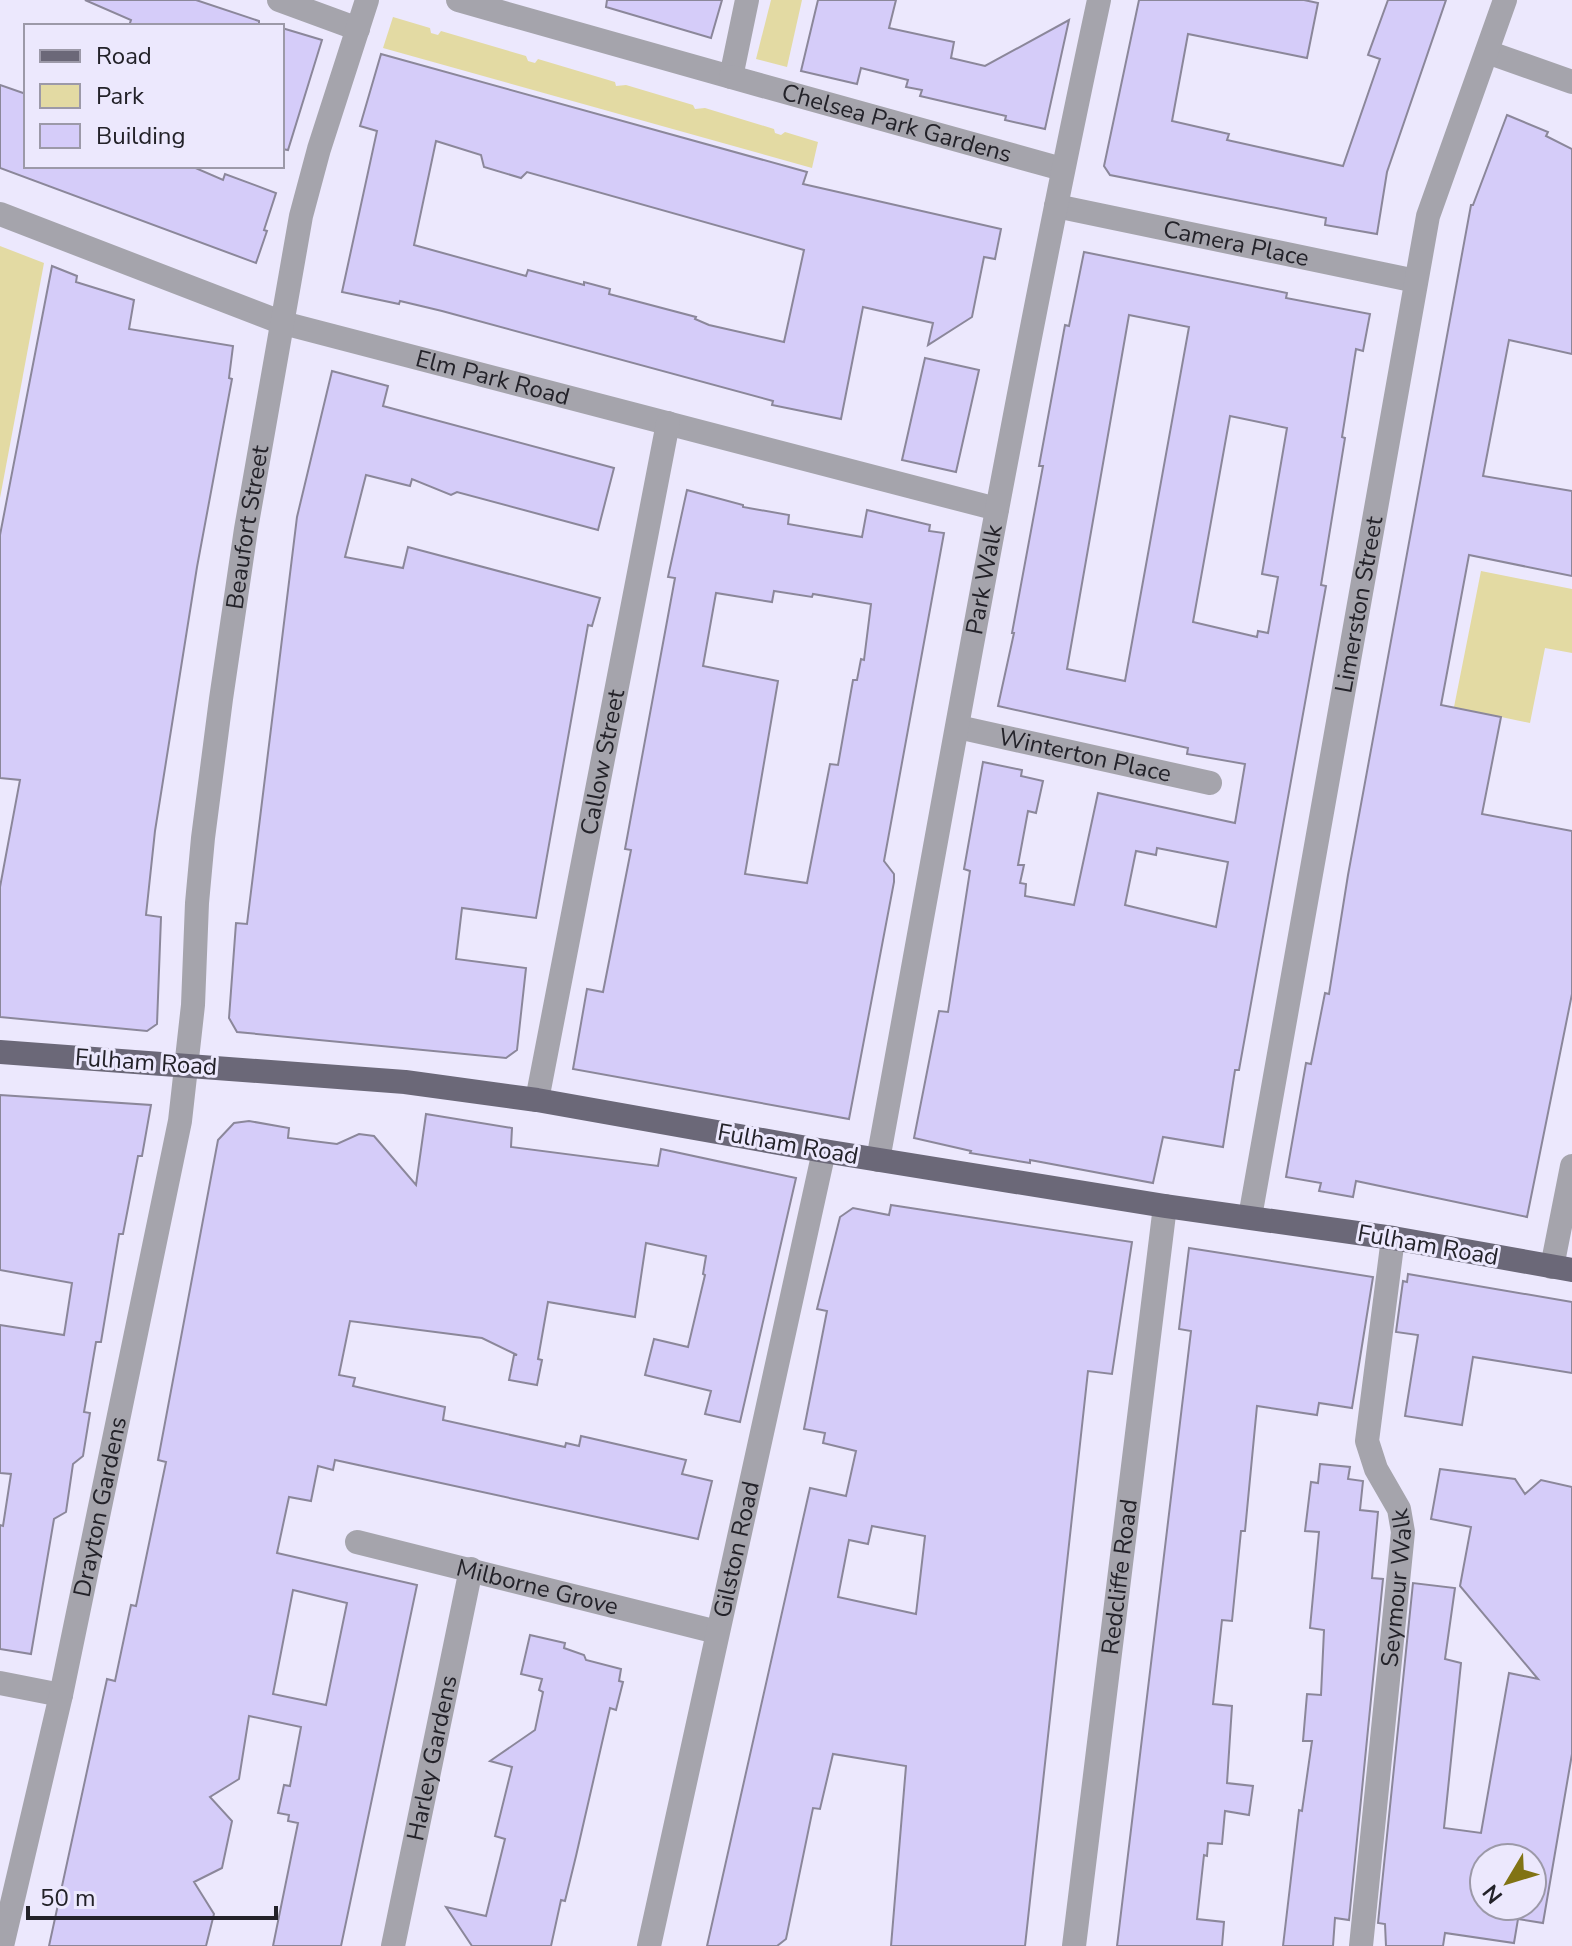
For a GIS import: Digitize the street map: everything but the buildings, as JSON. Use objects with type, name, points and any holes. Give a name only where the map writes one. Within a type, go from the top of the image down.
[{"type":"main road","name":"Fulham Road","points":[[0,1052],[405,1082],[537,1100],[878,1160],[1165,1206],[1393,1238],[1562,1268]]},
{"type":"street","points":[[279,0],[358,29]]},
{"type":"street","name":"Beaufort Street","points":[[188,1064],[197,903],[209,792],[246,529],[301,216],[367,0]]},
{"type":"street","name":"Chelsea Park Gardens","points":[[458,0],[1062,169]]},
{"type":"street","points":[[731,77],[747,0]]},
{"type":"street","name":"Park Walk","points":[[878,1160],[997,509],[1062,169],[1099,0]]},
{"type":"street","name":"Limerston Street","points":[[1250,1217],[1428,216],[1505,0]]},
{"type":"street","points":[[1487,52],[1572,82]]},
{"type":"street","name":"Camera Place","points":[[1056,206],[1416,281]]},
{"type":"street","name":"Elm Park Road","points":[[0,214],[283,323],[997,509]]},
{"type":"street","name":"Callow Street","points":[[537,1100],[668,423]]},
{"type":"street","name":"Winterton Place","points":[[958,727],[1210,783]]},
{"type":"street","name":"Drayton Gardens","points":[[2,1946],[61,1695],[180,1121],[188,1064]]},
{"type":"street","name":"Gilston Road","points":[[649,1946],[824,1151]]},
{"type":"street","points":[[1562,1268],[1572,1166]]},
{"type":"street","name":"Redcliffe Road","points":[[1074,1946],[1165,1206]]},
{"type":"street","name":"Seymour Walk","points":[[1361,1946],[1403,1532],[1399,1509],[1376,1469],[1367,1441],[1393,1238]]},
{"type":"street","name":"Milborne Grove","points":[[357,1542],[717,1632]]},
{"type":"street","name":"Harley Gardens","points":[[393,1946],[471,1569]]},
{"type":"street","points":[[0,1683],[61,1695]]},
{"type":"green space","points":[[771,0],[802,0],[787,67],[756,59]]},
{"type":"green space","points":[[393,17],[430,28],[431,33],[438,35],[441,31],[526,56],[528,61],[535,63],[538,59],[615,82],[616,86],[626,85],[693,105],[695,109],[705,108],[774,129],[781,135],[785,132],[818,142],[812,168],[383,48]]},
{"type":"green space","points":[[0,246],[44,263],[0,498]]},
{"type":"green space","points":[[1481,571],[1572,589],[1572,653],[1545,648],[1530,723],[1454,707]]}]
